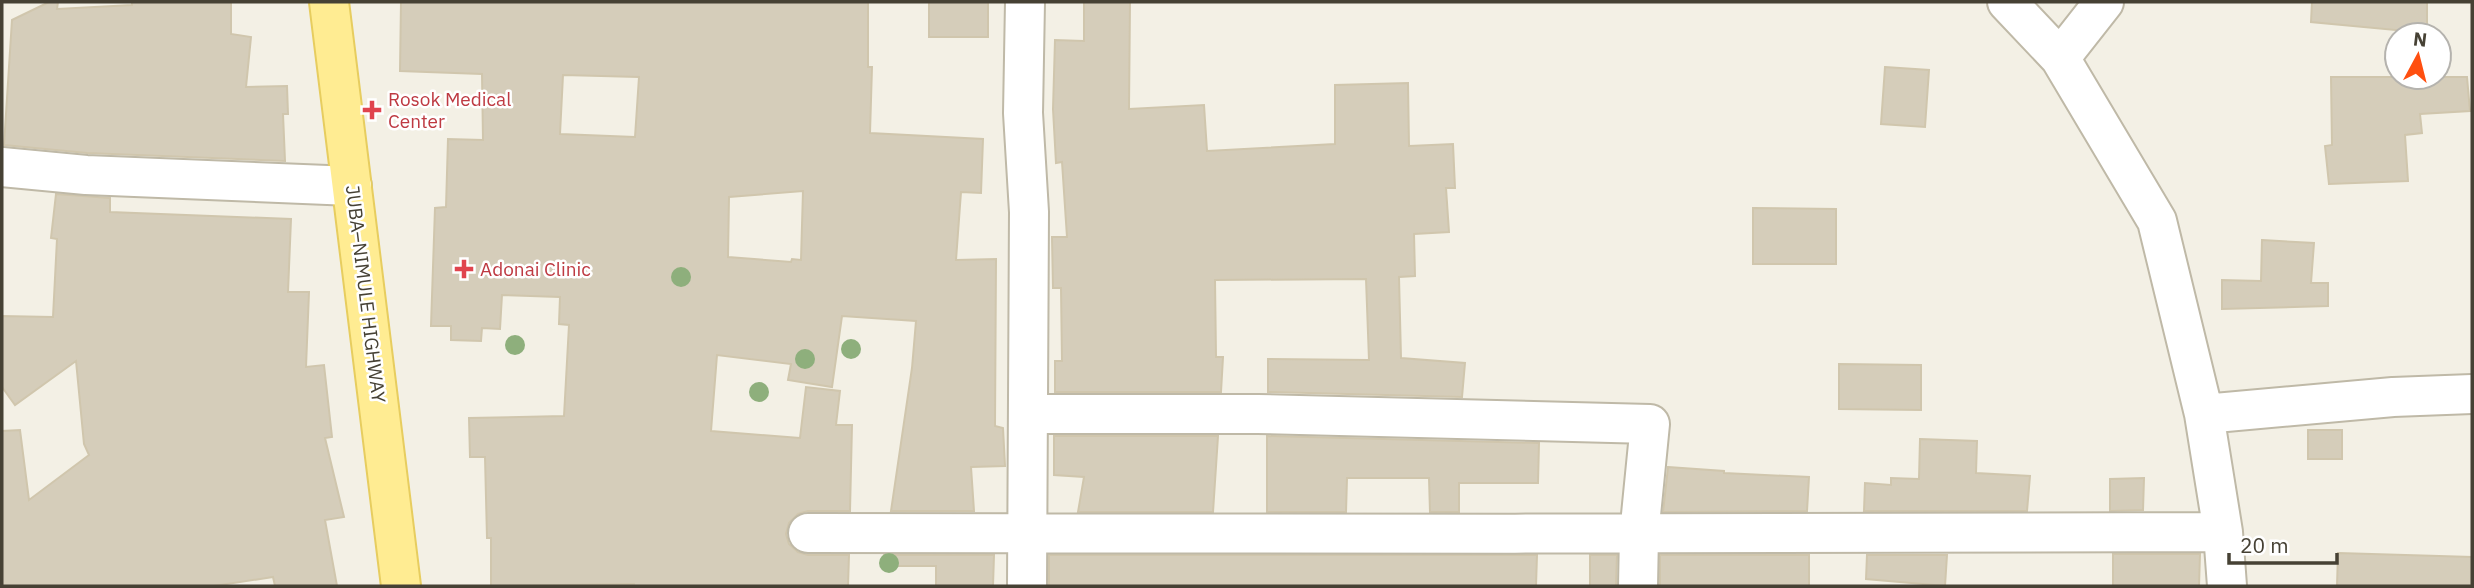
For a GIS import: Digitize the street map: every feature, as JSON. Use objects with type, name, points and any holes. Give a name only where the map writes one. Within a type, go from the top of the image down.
[{"type":"main road","name":"JUBA–NIMULE HIGHWAY","points":[[330,2],[401,586]]},
{"type":"street","points":[[1025,2],[1023,113],[1029,212],[1027,586]]},
{"type":"street","points":[[2007,2],[2060,58],[2157,221],[2204,414],[2223,532],[2227,586]]},
{"type":"street","points":[[2060,58],[2104,2]]},
{"type":"street","points":[[2,167],[86,175],[352,186]]},
{"type":"street","points":[[2204,414],[2393,397],[2472,394]]},
{"type":"street","points":[[1028,414],[1258,414],[1650,424],[1639,535],[1638,586]]},
{"type":"street","points":[[808,533],[1335,532],[1639,535],[2223,532]]},
{"type":"building","points":[[49,2],[58,2],[57,9],[132,5],[132,2],[231,2],[231,34],[251,37],[246,87],[287,86],[288,114],[283,114],[285,161],[87,153],[4,145],[12,20]]},
{"type":"building","points":[[401,2],[868,2],[868,67],[872,67],[870,133],[983,139],[981,193],[961,192],[956,260],[996,259],[995,426],[1003,428],[1005,466],[971,467],[974,511],[891,511],[912,368],[916,321],[842,316],[832,387],[788,380],[791,364],[717,355],[711,431],[800,438],[806,387],[840,391],[836,425],[852,425],[850,511],[808,511],[798,514],[789,523],[786,534],[789,544],[798,552],[808,555],[849,555],[848,586],[491,586],[491,538],[487,538],[485,457],[470,457],[469,418],[564,416],[569,325],[559,324],[560,297],[502,295],[500,329],[482,328],[481,341],[451,340],[451,326],[431,326],[435,208],[446,207],[448,139],[483,140],[482,74],[400,71]],"holes":[[[563,75],[639,77],[635,137],[560,134]],[[803,191],[801,260],[792,259],[791,262],[728,257],[729,197]]]},
{"type":"building","points":[[929,2],[988,2],[988,37],[929,37]]},
{"type":"building","points":[[1084,2],[1130,2],[1129,109],[1204,105],[1207,151],[1335,144],[1335,85],[1408,83],[1409,146],[1453,144],[1455,188],[1446,188],[1449,232],[1414,234],[1415,276],[1399,277],[1401,358],[1465,363],[1462,397],[1268,392],[1268,359],[1369,360],[1366,279],[1215,280],[1216,357],[1223,357],[1221,392],[1055,392],[1055,361],[1062,361],[1061,288],[1053,288],[1052,237],[1067,237],[1062,162],[1056,163],[1053,109],[1055,40],[1084,41]]},
{"type":"building","points":[[2312,2],[2427,2],[2427,21],[2383,21],[2383,29],[2311,22]]},
{"type":"building","points":[[1885,67],[1929,70],[1925,127],[1881,124]]},
{"type":"building","points":[[2331,77],[2383,77],[2383,91],[2453,91],[2453,77],[2467,77],[2470,111],[2420,114],[2422,133],[2405,135],[2408,181],[2329,184],[2325,146],[2332,145]]},
{"type":"building","points":[[56,194],[110,198],[110,212],[291,219],[288,292],[309,292],[306,367],[324,365],[332,437],[325,438],[344,517],[325,520],[337,586],[275,586],[273,577],[214,586],[2,586],[2,431],[20,430],[29,500],[89,455],[84,444],[76,361],[15,405],[2,387],[2,316],[53,317],[57,239],[51,238]]},
{"type":"building","points":[[1753,208],[1836,209],[1836,264],[1753,264]]},
{"type":"building","points":[[2262,240],[2314,243],[2311,283],[2328,283],[2328,306],[2222,309],[2222,280],[2261,281]]},
{"type":"building","points":[[1839,364],[1921,365],[1921,410],[1839,409]]},
{"type":"building","points":[[2308,430],[2342,430],[2342,459],[2308,459]]},
{"type":"building","points":[[1054,436],[1218,436],[1213,512],[1078,512],[1084,477],[1054,475]]},
{"type":"building","points":[[1267,436],[1539,443],[1538,483],[1459,483],[1459,512],[1430,512],[1429,478],[1347,478],[1346,512],[1267,512]]},
{"type":"building","points":[[1920,439],[1977,441],[1976,473],[2030,476],[2027,511],[1864,511],[1865,483],[1891,485],[1891,478],[1919,479]]},
{"type":"building","points":[[1668,467],[1809,477],[1807,511],[1663,512]]},
{"type":"building","points":[[2144,478],[2143,510],[2110,511],[2110,479]]},
{"type":"building","points":[[2338,553],[2472,557],[2472,586],[2337,586]]},
{"type":"building","points":[[2113,554],[2200,554],[2199,586],[2113,586]]},
{"type":"building","points":[[884,555],[994,555],[993,586],[936,586],[936,566],[882,566]]},
{"type":"building","points":[[1049,555],[1537,555],[1536,586],[1049,586]]},
{"type":"building","points":[[1590,555],[1617,555],[1616,586],[1590,586]]},
{"type":"building","points":[[1660,555],[1809,555],[1809,586],[1660,586]]},
{"type":"building","points":[[1867,555],[1947,555],[1945,586],[1866,579]]},
{"type":"place","name":"Rosok Medical Center","points":[[372,110]]},
{"type":"place","name":"Adonai Clinic","points":[[464,269]]}]
